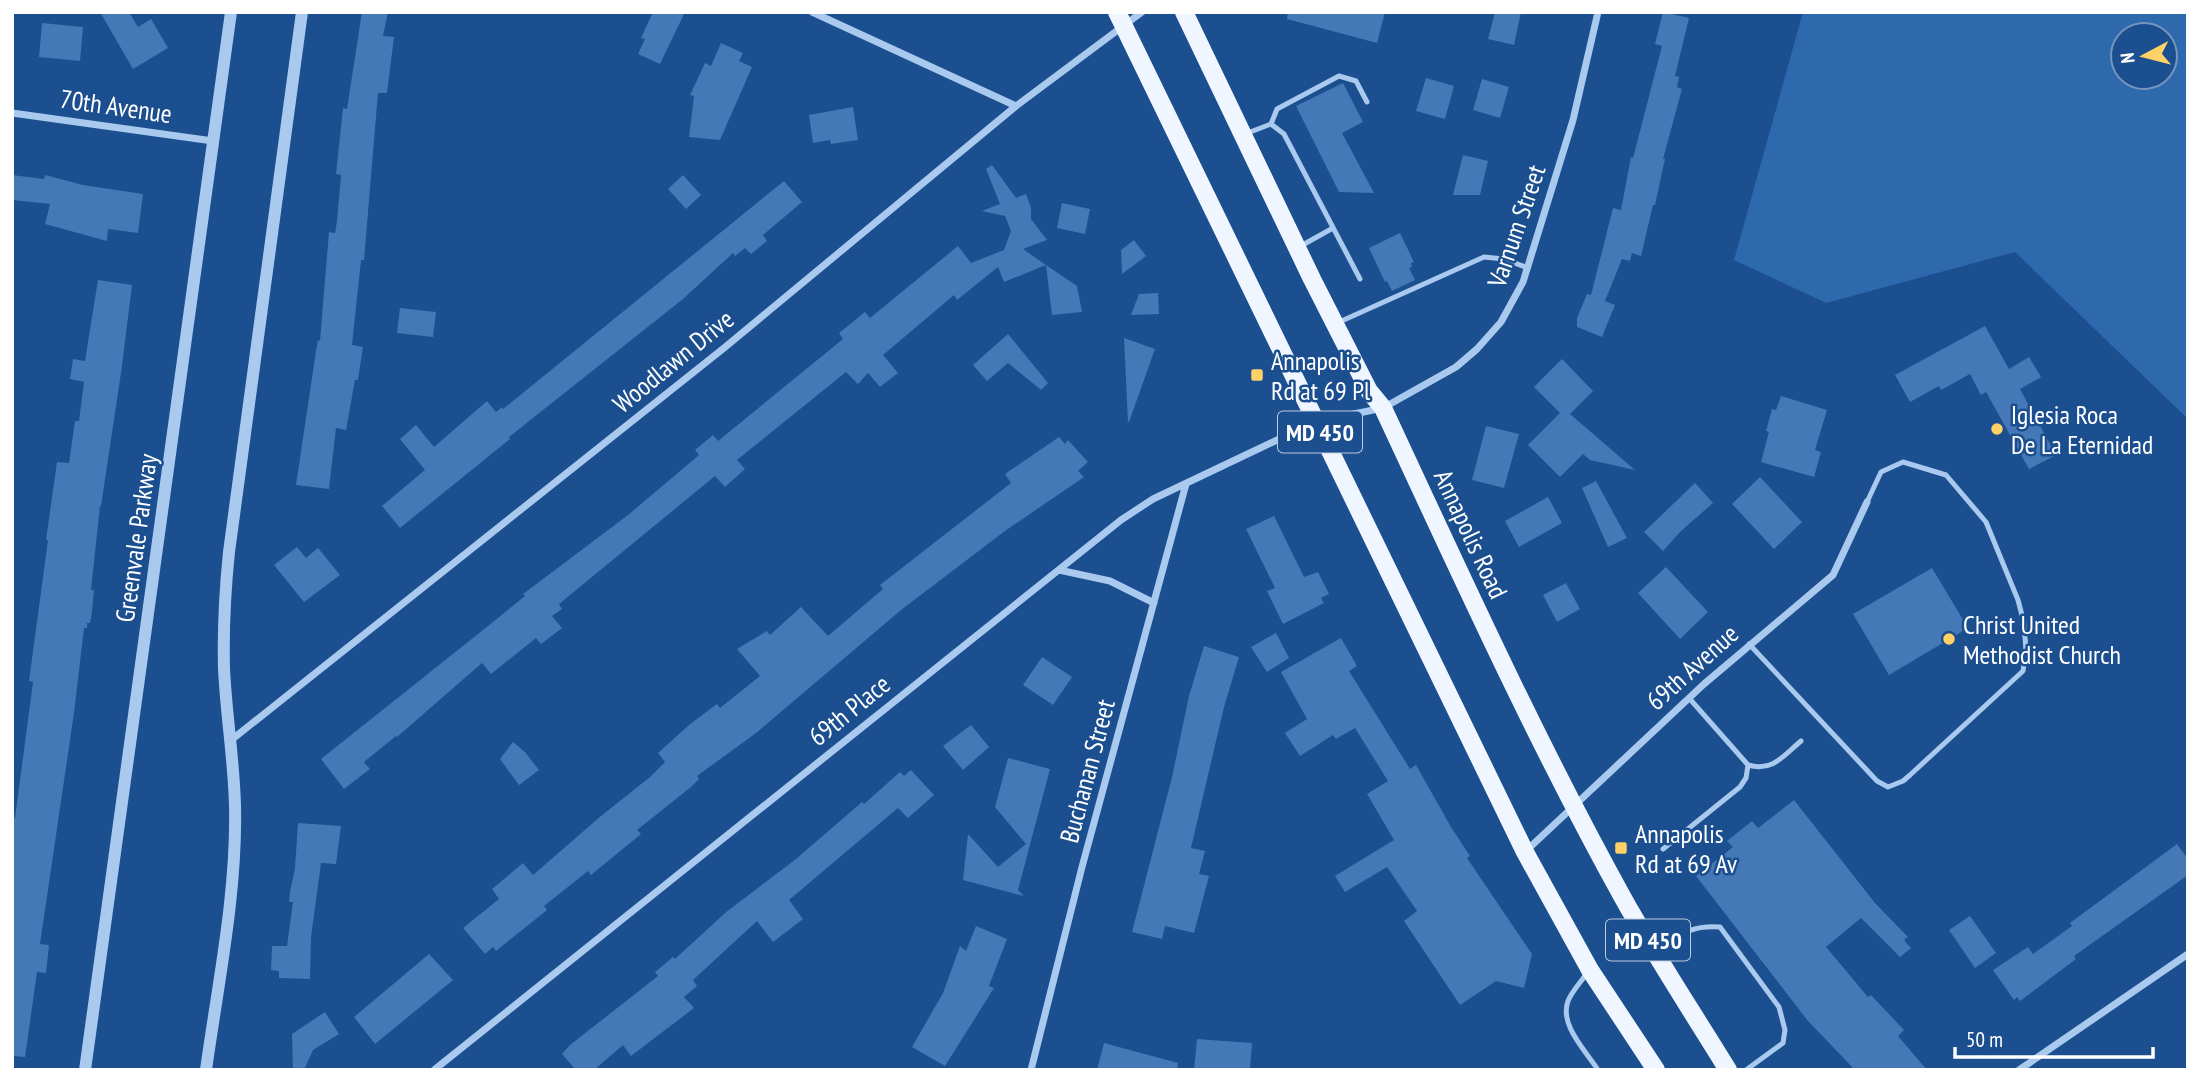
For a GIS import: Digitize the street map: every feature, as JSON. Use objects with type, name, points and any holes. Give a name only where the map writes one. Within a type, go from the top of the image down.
[{"type":"main road","name":"Annapolis Road","points":[[1184,12],[1334,324],[1369,391],[1383,408],[1516,691],[1574,807],[1624,900],[1728,1070]]},
{"type":"main road","name":"MD 450","points":[[1120,19],[1525,852],[1590,970],[1656,1070]]},
{"type":"street","name":"Greenvale Parkway","points":[[85,1070],[231,12]]},
{"type":"street","points":[[206,1070],[232,877],[235,804],[223,636],[229,552],[302,12]]},
{"type":"street","points":[[812,12],[1016,106]]},
{"type":"street","name":"Woodlawn Drive","points":[[230,741],[724,348],[1120,19],[1142,12]]},
{"type":"street","name":"Varnum Street","points":[[1315,422],[1383,408],[1456,367],[1477,349],[1501,322],[1528,268],[1573,120],[1598,12]]},
{"type":"street","name":"70th Avenue","points":[[12,113],[214,141]]},
{"type":"street","name":"69th Place","points":[[434,1070],[947,657],[1128,515],[1153,499],[1315,422]]},
{"type":"street","name":"Buchanan Street","points":[[1031,1070],[1186,484]]},
{"type":"street","name":"69th Avenue","points":[[1525,852],[1749,644],[1833,575],[1867,502]]},
{"type":"street","points":[[1059,570],[1110,581],[1154,603]]},
{"type":"street","points":[[2019,1070],[2188,954]]},
{"type":"lane","points":[[1242,135],[1271,124],[1277,109],[1339,75],[1356,81],[1367,102]]},
{"type":"lane","points":[[1271,124],[1284,134],[1360,279]]},
{"type":"lane","points":[[1297,248],[1333,229]]},
{"type":"lane","points":[[1334,324],[1484,257],[1504,259],[1528,268]]},
{"type":"lane","points":[[1749,644],[1877,781],[1888,787],[1910,775],[2023,671],[2026,651],[2024,623],[2018,600],[1986,522],[1946,475],[1903,462],[1881,472],[1867,502]]},
{"type":"lane","points":[[1689,698],[1748,765],[1762,769],[1775,763],[1801,741]]},
{"type":"lane","points":[[1663,849],[1740,787],[1746,778],[1748,765]]},
{"type":"lane","points":[[1656,952],[1701,925],[1720,927],[1779,1007],[1785,1030],[1783,1043],[1746,1070]]},
{"type":"lane","points":[[1590,970],[1567,1002],[1566,1017],[1598,1070]]},
{"type":"shaded area","points":[[1803,12],[2188,12],[2188,419],[2015,252],[1826,303],[1734,260]]},
{"type":"building","points":[[100,12],[129,12],[138,27],[151,19],[168,48],[133,69]]},
{"type":"building","points":[[362,12],[388,12],[383,36],[394,37],[387,93],[378,93],[364,260],[361,260],[352,345],[363,347],[346,430],[336,428],[329,489],[296,485],[316,351],[318,340],[320,341],[329,232],[335,233],[337,221],[341,175],[336,174],[343,108],[347,109]]},
{"type":"building","points":[[653,12],[685,12],[660,64],[638,54],[645,39],[641,38]]},
{"type":"building","points":[[1288,12],[1385,12],[1377,43],[1287,19]]},
{"type":"building","points":[[1495,12],[1521,12],[1514,45],[1488,39]]},
{"type":"building","points":[[1663,12],[1689,18],[1675,76],[1679,77],[1677,87],[1682,89],[1641,256],[1632,253],[1630,261],[1622,259],[1605,301],[1615,305],[1602,337],[1577,327],[1577,318],[1587,294],[1591,295],[1613,208],[1621,210],[1631,157],[1633,158],[1662,46],[1655,44]]},
{"type":"building","points":[[42,23],[83,27],[80,61],[39,57]]},
{"type":"building","points":[[721,43],[743,53],[739,61],[752,67],[720,140],[689,137],[694,96],[690,95],[705,63],[711,66]]},
{"type":"building","points":[[1426,78],[1454,86],[1445,119],[1416,111]]},
{"type":"building","points":[[1482,79],[1509,87],[1500,118],[1473,110]]},
{"type":"building","points":[[1343,83],[1363,122],[1342,133],[1374,193],[1339,192],[1296,106]]},
{"type":"building","points":[[853,107],[858,140],[831,144],[830,140],[813,143],[809,115]]},
{"type":"building","points":[[1463,155],[1488,161],[1480,195],[1453,195]]},
{"type":"building","points":[[992,165],[1016,198],[1026,194],[1031,208],[1031,219],[1047,240],[1023,249],[1046,265],[1004,282],[998,267],[957,300],[954,295],[883,355],[898,373],[880,387],[868,373],[858,384],[846,372],[737,460],[745,469],[725,487],[715,476],[559,604],[562,609],[552,616],[562,628],[541,644],[536,638],[491,674],[482,663],[364,762],[370,769],[344,789],[321,759],[525,596],[523,594],[628,515],[699,455],[695,450],[713,435],[718,441],[843,339],[839,333],[865,312],[870,318],[958,246],[971,263],[1004,250],[1011,231],[1005,216],[982,211],[1000,204],[986,169]]},
{"type":"building","points":[[12,175],[44,179],[45,175],[83,185],[143,194],[138,233],[108,229],[107,241],[45,224],[50,204],[12,200]]},
{"type":"building","points":[[683,175],[701,195],[686,209],[668,189]]},
{"type":"building","points":[[784,181],[802,202],[763,235],[767,241],[751,254],[745,248],[735,256],[733,253],[683,299],[509,437],[510,439],[400,528],[382,506],[425,470],[400,439],[416,425],[434,447],[487,401],[496,412],[502,407],[503,409]]},
{"type":"building","points":[[1062,203],[1090,209],[1085,234],[1057,228]]},
{"type":"building","points":[[1400,233],[1414,262],[1409,268],[1415,280],[1392,291],[1369,248]]},
{"type":"building","points":[[1134,240],[1146,256],[1122,274],[1121,250]]},
{"type":"building","points":[[1046,265],[1077,286],[1082,312],[1052,315]]},
{"type":"building","points":[[98,280],[132,285],[100,506],[91,590],[94,590],[92,611],[90,623],[84,628],[40,944],[49,945],[46,973],[37,972],[25,1057],[12,1056],[12,818],[15,818],[33,682],[29,681],[57,462],[69,463],[75,421],[79,421],[84,382],[70,379],[73,359],[85,361]]},
{"type":"building","points":[[1158,293],[1159,314],[1131,315],[1139,294]]},
{"type":"building","points":[[400,308],[436,312],[433,337],[397,333]]},
{"type":"building","points":[[1985,326],[2009,369],[2029,357],[2041,377],[2020,389],[2056,455],[2029,469],[1986,392],[1981,395],[1970,374],[1941,390],[1939,386],[1910,402],[1895,375]]},
{"type":"building","points":[[1008,334],[1048,383],[1041,390],[1008,363],[987,381],[973,365]]},
{"type":"building","points":[[1124,338],[1155,349],[1129,422],[1128,422]]},
{"type":"building","points":[[1562,359],[1593,391],[1570,414],[1635,470],[1590,460],[1583,454],[1560,477],[1528,445],[1560,413],[1534,387]]},
{"type":"building","points":[[1781,396],[1827,410],[1815,450],[1821,452],[1814,477],[1761,462],[1772,409],[1776,410]]},
{"type":"building","points":[[1486,426],[1519,434],[1504,488],[1472,480]]},
{"type":"building","points":[[1059,437],[1065,444],[1068,440],[1088,462],[1078,471],[1084,477],[1005,531],[901,610],[756,733],[697,776],[699,779],[691,787],[637,830],[641,834],[591,875],[588,871],[544,906],[547,910],[496,951],[493,947],[485,954],[463,928],[499,899],[492,889],[523,863],[533,875],[650,777],[665,762],[658,753],[689,725],[717,704],[720,708],[760,676],[737,649],[767,631],[770,635],[801,607],[828,636],[883,589],[880,585],[1011,483],[1005,474]]},
{"type":"building","points":[[1760,477],[1802,522],[1774,549],[1732,504]]},
{"type":"building","points":[[1596,481],[1627,538],[1608,547],[1582,488]]},
{"type":"building","points":[[1695,483],[1713,503],[1663,551],[1644,532]]},
{"type":"building","points":[[1548,497],[1562,523],[1519,547],[1505,521]]},
{"type":"building","points":[[1274,516],[1304,577],[1318,572],[1329,594],[1321,598],[1324,603],[1283,624],[1267,591],[1275,588],[1246,529]]},
{"type":"building","points":[[297,547],[306,558],[318,548],[340,575],[304,602],[274,565]]},
{"type":"building","points":[[1666,567],[1708,612],[1680,639],[1638,593]]},
{"type":"building","points":[[1932,568],[1968,628],[1889,675],[1853,614]]},
{"type":"building","points":[[1566,583],[1580,609],[1557,622],[1543,595]]},
{"type":"building","points":[[1276,633],[1289,658],[1267,672],[1251,647]]},
{"type":"building","points":[[1341,638],[1357,666],[1349,671],[1410,769],[1416,765],[1470,856],[1467,858],[1532,954],[1524,988],[1496,981],[1460,1005],[1404,921],[1417,911],[1387,867],[1345,892],[1335,876],[1394,840],[1367,794],[1388,781],[1355,728],[1336,739],[1333,735],[1300,756],[1285,733],[1307,719],[1281,672]]},
{"type":"building","points":[[1204,646],[1239,657],[1224,707],[1191,848],[1205,851],[1199,874],[1209,876],[1194,933],[1165,926],[1162,939],[1132,932],[1172,777],[1189,696]]},
{"type":"building","points":[[1042,657],[1072,677],[1053,705],[1023,685]]},
{"type":"building","points":[[971,725],[989,747],[963,770],[943,746]]},
{"type":"building","points":[[513,742],[539,770],[519,785],[500,759]]},
{"type":"building","points":[[1008,758],[1050,769],[1018,890],[1024,896],[963,880],[968,834],[998,867],[1026,844],[995,807]]},
{"type":"building","points":[[911,770],[934,795],[908,818],[898,808],[789,900],[803,919],[773,942],[757,921],[693,980],[697,986],[684,997],[694,1008],[631,1056],[623,1045],[594,1070],[576,1070],[562,1054],[658,976],[655,972],[673,957],[675,959],[725,913],[796,859],[900,772],[904,776]]},
{"type":"building","points":[[1794,800],[1875,903],[1908,937],[1904,940],[1911,948],[1900,957],[1861,918],[1826,947],[1868,997],[1871,995],[1904,1030],[1898,1036],[1927,1070],[1855,1070],[1808,1021],[1696,876],[1733,847],[1727,841],[1752,821],[1758,828]]},
{"type":"building","points":[[298,823],[341,826],[336,864],[321,863],[311,937],[310,979],[279,978],[279,971],[271,970],[272,946],[287,946]]},
{"type":"building","points":[[2177,844],[2188,859],[2188,875],[2074,956],[2076,959],[2020,1001],[2017,997],[2014,1000],[1993,970],[2028,947],[2033,954],[2072,926],[2070,923]]},
{"type":"building","points":[[1970,916],[1996,953],[1975,968],[1949,930]]},
{"type":"building","points":[[976,926],[1007,939],[989,986],[994,988],[945,1066],[912,1047],[943,993],[960,946],[966,951]]},
{"type":"building","points":[[429,954],[453,980],[375,1044],[354,1017]]},
{"type":"building","points":[[325,1012],[339,1034],[313,1050],[304,1070],[293,1070],[292,1034]]},
{"type":"building","points":[[1197,1039],[1252,1043],[1250,1070],[1194,1070]]},
{"type":"building","points":[[1104,1043],[1178,1063],[1177,1070],[1097,1070]]},
{"type":"place","name":"Annapolis Rd at 69 Pl","points":[[1257,375]]},
{"type":"place","name":"Iglesia Roca De La Eternidad","points":[[1997,429]]},
{"type":"place","name":"Christ United Methodist Church","points":[[1949,639]]},
{"type":"place","name":"Annapolis Rd at 69 Av","points":[[1621,848]]}]
